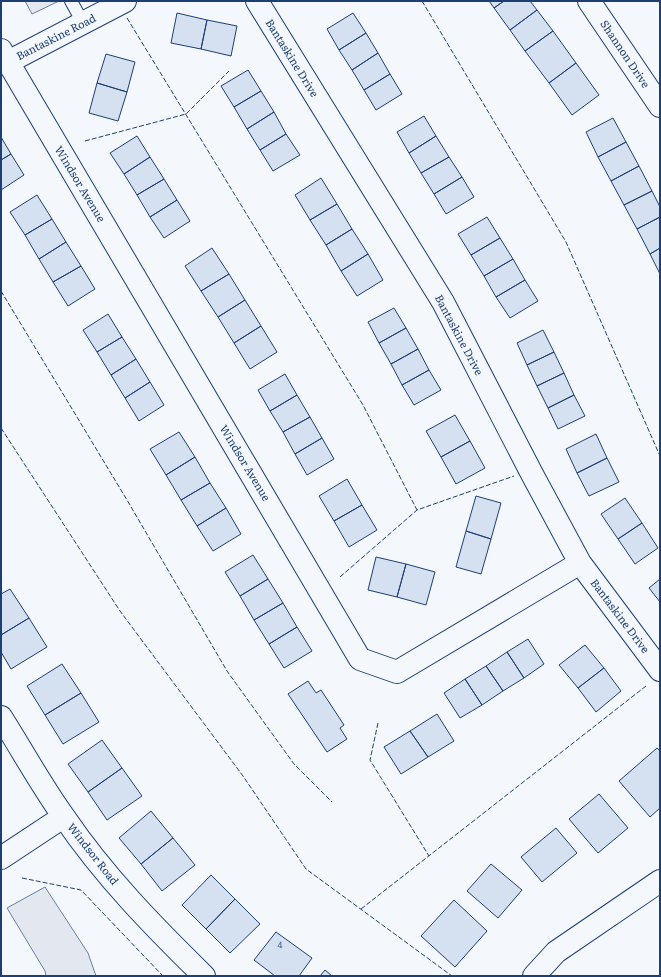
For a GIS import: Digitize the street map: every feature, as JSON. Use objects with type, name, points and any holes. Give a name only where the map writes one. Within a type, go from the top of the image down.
[{"type":"street","name":"Bantaskine Road","points":[[5,56],[83,23],[125,1]]},
{"type":"street","name":"Bantaskine Drive","points":[[257,1],[443,302],[580,563],[660,670]]},
{"type":"street","name":"Shannon Drive","points":[[589,1],[660,106]]},
{"type":"street","name":"Windsor Avenue","points":[[5,56],[360,659],[397,672],[580,563]]},
{"type":"street","name":"Windsor Road","points":[[1,717],[63,817],[109,877],[165,938],[204,976]]},
{"type":"street","points":[[1,858],[63,817]]},
{"type":"street","points":[[534,976],[556,952],[660,881]]},
{"type":"lane","points":[[71,1],[83,23]]},
{"type":"shaded area","points":[[25,1],[59,1],[32,14]]},
{"type":"shaded area","points":[[45,887],[88,953],[96,976],[46,976],[45,971],[7,908]]},
{"type":"building","points":[[489,1],[504,1],[494,8]]},
{"type":"building","points":[[504,1],[530,1],[537,10],[510,30],[494,8]]},
{"type":"building","points":[[537,10],[553,31],[525,51],[510,30]]},
{"type":"building","points":[[177,13],[207,20],[201,49],[171,43]]},
{"type":"building","points":[[353,13],[366,33],[339,50],[327,29]]},
{"type":"building","points":[[207,20],[237,26],[231,56],[201,49]]},
{"type":"building","points":[[553,31],[576,63],[549,83],[525,51]]},
{"type":"building","points":[[366,33],[378,53],[352,70],[339,50]]},
{"type":"building","points":[[378,53],[390,74],[364,90],[352,70]]},
{"type":"building","points":[[106,54],[135,62],[127,92],[97,83]]},
{"type":"building","points":[[576,63],[599,95],[572,115],[549,83]]},
{"type":"building","points":[[248,70],[261,91],[234,107],[221,86]]},
{"type":"building","points":[[390,74],[402,94],[376,110],[364,90]]},
{"type":"building","points":[[97,83],[127,92],[118,121],[89,113]]},
{"type":"building","points":[[261,91],[274,112],[247,129],[234,107]]},
{"type":"building","points":[[274,112],[286,134],[260,150],[247,129]]},
{"type":"building","points":[[424,116],[436,136],[409,153],[397,132]]},
{"type":"building","points":[[613,118],[626,142],[598,157],[586,132]]},
{"type":"building","points":[[286,134],[300,155],[273,171],[260,150]]},
{"type":"building","points":[[137,136],[150,157],[124,174],[110,153]]},
{"type":"building","points":[[436,136],[449,157],[421,173],[409,153]]},
{"type":"building","points":[[1,137],[11,154],[1,160]]},
{"type":"building","points":[[626,142],[639,166],[611,181],[598,157]]},
{"type":"building","points":[[11,154],[24,175],[1,190],[1,160]]},
{"type":"building","points":[[150,157],[164,179],[137,195],[124,174]]},
{"type":"building","points":[[449,157],[462,177],[434,194],[421,173]]},
{"type":"building","points":[[639,166],[652,191],[624,205],[611,181]]},
{"type":"building","points":[[462,177],[474,197],[446,214],[434,194]]},
{"type":"building","points":[[321,178],[337,204],[310,220],[295,195]]},
{"type":"building","points":[[164,179],[177,200],[150,217],[137,195]]},
{"type":"building","points":[[652,191],[660,207],[660,217],[637,229],[624,205]]},
{"type":"building","points":[[37,195],[52,219],[25,235],[10,212]]},
{"type":"building","points":[[177,200],[190,221],[164,238],[150,217]]},
{"type":"building","points":[[337,204],[352,229],[326,245],[310,220]]},
{"type":"building","points":[[487,217],[500,238],[471,255],[458,234]]},
{"type":"building","points":[[660,217],[660,248],[650,254],[637,229]]},
{"type":"building","points":[[52,219],[66,242],[39,259],[25,235]]},
{"type":"building","points":[[352,229],[368,254],[341,271],[326,245]]},
{"type":"building","points":[[500,238],[513,259],[484,276],[471,255]]},
{"type":"building","points":[[66,242],[81,266],[53,282],[39,259]]},
{"type":"building","points":[[212,248],[229,274],[201,291],[185,266]]},
{"type":"building","points":[[660,248],[660,274],[650,254]]},
{"type":"building","points":[[368,254],[383,280],[357,296],[341,271]]},
{"type":"building","points":[[513,259],[525,280],[496,297],[484,276]]},
{"type":"building","points":[[81,266],[95,289],[68,306],[53,282]]},
{"type":"building","points":[[229,274],[245,300],[218,317],[201,291]]},
{"type":"building","points":[[525,280],[538,301],[510,318],[496,297]]},
{"type":"building","points":[[245,300],[261,326],[234,343],[218,317]]},
{"type":"building","points":[[394,308],[406,328],[379,343],[368,322]]},
{"type":"building","points":[[108,314],[122,337],[97,352],[83,330]]},
{"type":"building","points":[[261,326],[277,352],[250,369],[234,343]]},
{"type":"building","points":[[406,328],[418,349],[391,364],[379,343]]},
{"type":"building","points":[[543,330],[554,352],[527,365],[517,343]]},
{"type":"building","points":[[122,337],[136,359],[111,375],[97,352]]},
{"type":"building","points":[[418,349],[429,370],[402,385],[391,364]]},
{"type":"building","points":[[554,352],[564,373],[537,386],[527,365]]},
{"type":"building","points":[[136,359],[150,382],[125,398],[111,375]]},
{"type":"building","points":[[429,370],[441,390],[414,405],[402,385]]},
{"type":"building","points":[[564,373],[574,395],[548,408],[537,386]]},
{"type":"building","points":[[285,374],[297,395],[270,411],[258,390]]},
{"type":"building","points":[[150,382],[164,405],[139,421],[125,398]]},
{"type":"building","points":[[297,395],[310,417],[283,432],[270,411]]},
{"type":"building","points":[[574,395],[585,416],[558,429],[548,408]]},
{"type":"building","points":[[455,415],[470,441],[441,457],[426,431]]},
{"type":"building","points":[[310,417],[322,438],[295,454],[283,432]]},
{"type":"building","points":[[179,432],[195,457],[166,475],[150,449]]},
{"type":"building","points":[[596,434],[607,458],[577,473],[566,449]]},
{"type":"building","points":[[322,438],[334,459],[307,475],[295,454]]},
{"type":"building","points":[[470,441],[485,468],[456,484],[441,457]]},
{"type":"building","points":[[195,457],[210,483],[181,500],[166,475]]},
{"type":"building","points":[[607,458],[619,482],[589,496],[577,473]]},
{"type":"building","points":[[347,479],[362,505],[334,521],[319,496]]},
{"type":"building","points":[[210,483],[226,508],[197,526],[181,500]]},
{"type":"building","points":[[476,496],[501,503],[491,539],[466,531]]},
{"type":"building","points":[[625,498],[642,523],[618,539],[601,514]]},
{"type":"building","points":[[362,505],[377,530],[349,547],[334,521]]},
{"type":"building","points":[[226,508],[241,534],[213,551],[197,526]]},
{"type":"building","points":[[642,523],[658,548],[635,564],[618,539]]},
{"type":"building","points":[[466,531],[491,539],[481,574],[456,567]]},
{"type":"building","points":[[253,555],[268,579],[240,596],[225,572]]},
{"type":"building","points":[[376,557],[406,564],[397,597],[368,590]]},
{"type":"building","points":[[406,564],[435,572],[426,605],[397,597]]},
{"type":"building","points":[[268,579],[283,603],[254,620],[240,596]]},
{"type":"building","points":[[660,579],[660,602],[649,588]]},
{"type":"building","points":[[10,589],[29,618],[1,635],[1,594]]},
{"type":"building","points":[[283,603],[297,627],[269,644],[254,620]]},
{"type":"building","points":[[29,618],[47,647],[11,669],[1,652],[1,635]]},
{"type":"building","points":[[297,627],[312,651],[284,668],[269,644]]},
{"type":"building","points":[[528,639],[544,664],[524,678],[507,652]]},
{"type":"building","points":[[585,645],[604,668],[578,688],[559,665]]},
{"type":"building","points":[[507,652],[524,678],[503,691],[486,666]]},
{"type":"building","points":[[62,664],[81,693],[45,715],[27,686]]},
{"type":"building","points":[[486,666],[503,691],[482,705],[465,679]]},
{"type":"building","points":[[604,668],[621,691],[596,712],[578,688]]},
{"type":"building","points":[[465,679],[482,705],[460,718],[444,693]]},
{"type":"building","points":[[308,681],[316,693],[321,690],[344,725],[340,728],[347,739],[327,752],[288,694]]},
{"type":"building","points":[[81,693],[99,722],[63,744],[45,715]]},
{"type":"building","points":[[437,714],[454,741],[428,757],[410,731]]},
{"type":"building","points":[[410,731],[428,757],[401,774],[384,747]]},
{"type":"building","points":[[102,740],[122,768],[88,792],[68,764]]},
{"type":"building","points":[[657,748],[660,751],[660,808],[650,817],[619,781]]},
{"type":"building","points":[[122,768],[142,796],[107,820],[88,792]]},
{"type":"building","points":[[599,794],[628,828],[598,853],[569,819]]},
{"type":"building","points":[[151,811],[173,838],[141,864],[119,838]]},
{"type":"building","points":[[556,828],[577,853],[542,882],[521,857]]},
{"type":"building","points":[[173,838],[195,865],[162,891],[141,864]]},
{"type":"building","points":[[491,864],[522,890],[498,918],[467,891]]},
{"type":"building","points":[[211,875],[235,899],[206,929],[182,905]]},
{"type":"building","points":[[235,899],[260,924],[230,953],[206,929]]},
{"type":"building","points":[[454,900],[487,931],[455,967],[421,936]]},
{"type":"building","points":[[276,932],[312,958],[299,976],[275,976],[254,960]]},
{"type":"building","points":[[325,970],[332,976],[320,976]]},
{"type":"fence","points":[[422,1],[566,242],[660,456]]},
{"type":"fence","points":[[127,18],[363,405],[417,510]]},
{"type":"fence","points":[[85,141],[186,114],[229,71]]},
{"type":"fence","points":[[1,291],[127,500],[227,671],[294,764],[332,802]]},
{"type":"fence","points":[[1,428],[120,611],[243,776],[306,869],[452,976]]},
{"type":"fence","points":[[340,577],[417,510],[514,476]]},
{"type":"fence","points":[[361,909],[646,686]]},
{"type":"fence","points":[[378,723],[370,760],[429,856]]},
{"type":"fence","points":[[22,878],[81,890],[163,976]]}]
